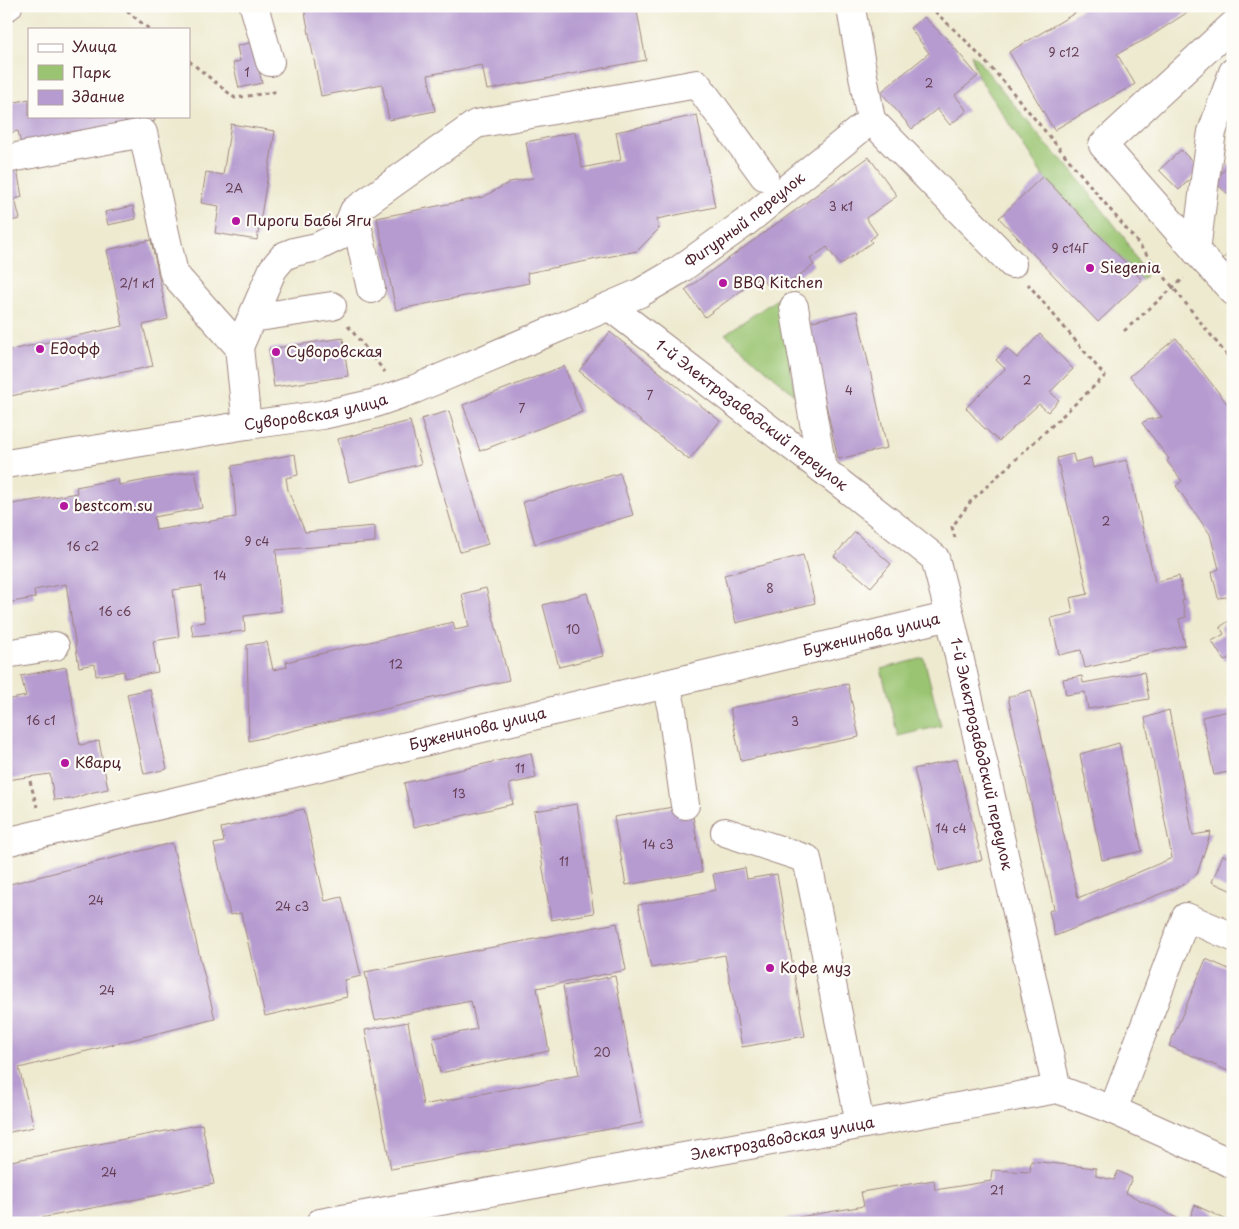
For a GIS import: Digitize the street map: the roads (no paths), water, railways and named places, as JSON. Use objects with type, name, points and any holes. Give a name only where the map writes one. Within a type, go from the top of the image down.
[{"type":"street","points":[[254,6],[270,62]]},
{"type":"street","points":[[852,14],[871,120],[1012,264]]},
{"type":"street","points":[[1233,25],[1103,145],[1233,291]]},
{"type":"street","points":[[1196,251],[1212,132],[1233,72]]},
{"type":"street","points":[[247,425],[240,348],[273,268],[284,256],[317,247],[337,237],[347,228],[354,211],[476,124],[697,84],[764,176]]},
{"type":"street","name":"Фигурный переулок","points":[[610,307],[640,293],[679,270],[746,222],[871,120]]},
{"type":"street","points":[[6,159],[143,133],[174,274],[240,348]]},
{"type":"street","points":[[354,211],[371,289]]},
{"type":"street","points":[[252,318],[332,306]]},
{"type":"street","name":"Суворовская улица","points":[[6,464],[247,425],[322,415],[372,404],[415,389],[610,307]]},
{"type":"street","name":"1-й Электрозаводский переулок","points":[[610,307],[935,558],[950,616],[1057,1088]]},
{"type":"street","points":[[794,307],[822,469]]},
{"type":"street","name":"Буженинова улица","points":[[6,842],[950,616]]},
{"type":"street","points":[[6,654],[55,646]]},
{"type":"street","points":[[666,684],[672,710],[685,805]]},
{"type":"street","points":[[726,832],[807,859],[860,1124]]},
{"type":"street","points":[[1113,1110],[1186,917],[1233,937]]},
{"type":"street","points":[[1057,1088],[1113,1110],[1233,1164]]},
{"type":"street","name":"Электрозаводская улица","points":[[320,1223],[1057,1088]]},
{"type":"place","name":"Пироги Бабы Яги","points":[[236,221]]},
{"type":"place","name":"Siegenia","points":[[1090,268]]},
{"type":"place","name":"BBQ Kitchen","points":[[723,283]]},
{"type":"place","name":"Едофф","points":[[40,349]]},
{"type":"place","name":"Суворовская","points":[[276,352]]},
{"type":"place","name":"bestcom.su","points":[[64,506]]},
{"type":"place","name":"Кварц","points":[[65,763]]},
{"type":"place","name":"Кофе муз","points":[[770,968]]}]
